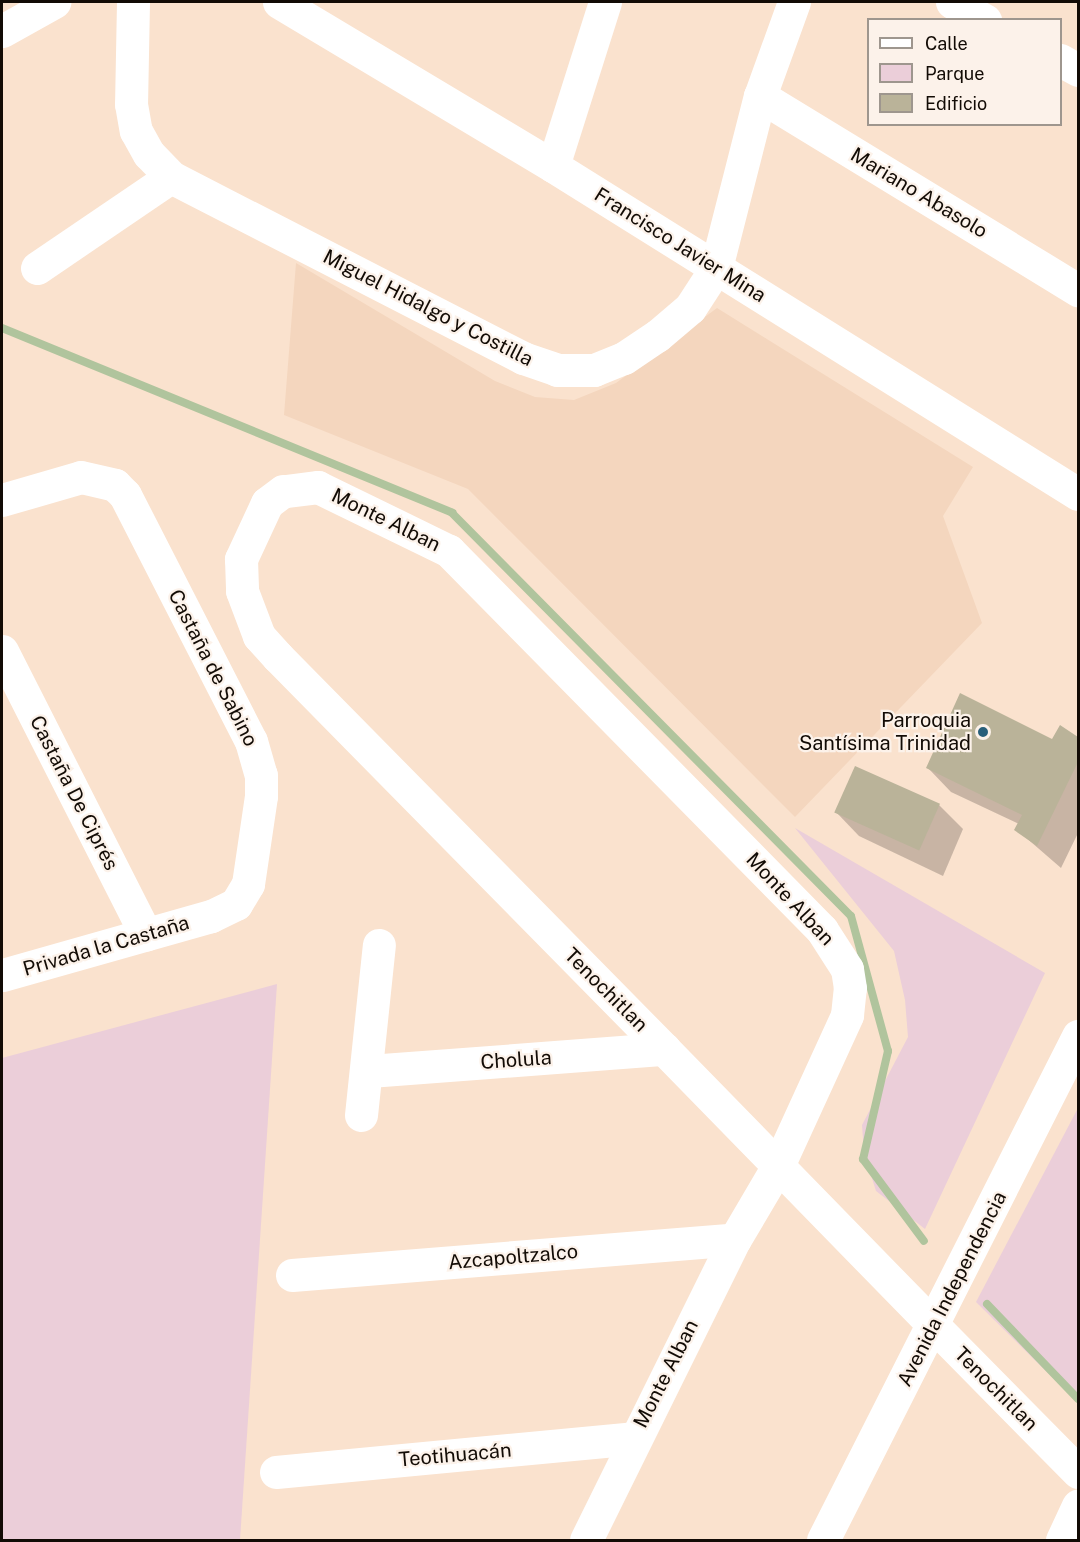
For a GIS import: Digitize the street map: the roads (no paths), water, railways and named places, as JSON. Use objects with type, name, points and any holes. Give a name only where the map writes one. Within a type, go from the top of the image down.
[{"type":"street","points":[[2,31],[54,2]]},
{"type":"street","name":"Miguel Hidalgo y Costilla","points":[[133,2],[131,104],[136,131],[149,154],[171,177],[523,358],[557,370],[594,370],[624,358],[690,308],[716,268],[760,96],[794,2]]},
{"type":"street","name":"Francisco Javier Mina","points":[[279,2],[553,166],[1078,494]]},
{"type":"street","points":[[553,166],[605,2]]},
{"type":"street","points":[[952,2],[981,18]]},
{"type":"street","points":[[1062,61],[1078,70]]},
{"type":"street","name":"Mariano Abasolo","points":[[760,96],[1078,290]]},
{"type":"street","points":[[37,268],[171,177]]},
{"type":"street","name":"Castaña de Sabino","points":[[2,500],[81,477],[115,485],[125,495],[257,756],[261,796],[248,884],[236,903],[211,916]]},
{"type":"street","name":"Tenochitlan","points":[[299,486],[283,490],[267,503],[242,559],[242,591],[259,636],[778,1166],[940,1314],[1078,1472]]},
{"type":"street","name":"Monte Alban","points":[[299,486],[318,488],[449,550],[814,921],[838,950],[850,988],[847,1015],[778,1166],[735,1239],[633,1438],[586,1540]]},
{"type":"street","name":"Castaña De Ciprés","points":[[2,651],[146,935]]},
{"type":"street","name":"Privada la Castaña","points":[[2,975],[211,916]]},
{"type":"street","points":[[361,1115],[369,1071],[379,945]]},
{"type":"street","name":"Avenida Independencia","points":[[823,1540],[966,1264],[1078,1036]]},
{"type":"street","name":"Cholula","points":[[369,1071],[664,1049]]},
{"type":"street","name":"Azcapoltzalco","points":[[292,1275],[735,1239]]},
{"type":"street","name":"Teotihuacán","points":[[276,1472],[633,1438]]},
{"type":"street","points":[[1062,1540],[1078,1506]]},
{"type":"waterway","points":[[2,328],[452,513],[851,916],[888,1051],[863,1159],[924,1241]]},
{"type":"waterway","points":[[987,1304],[1078,1399]]},
{"type":"place","name":"Parroquia Santísima Trinidad","points":[[983,732]]}]
